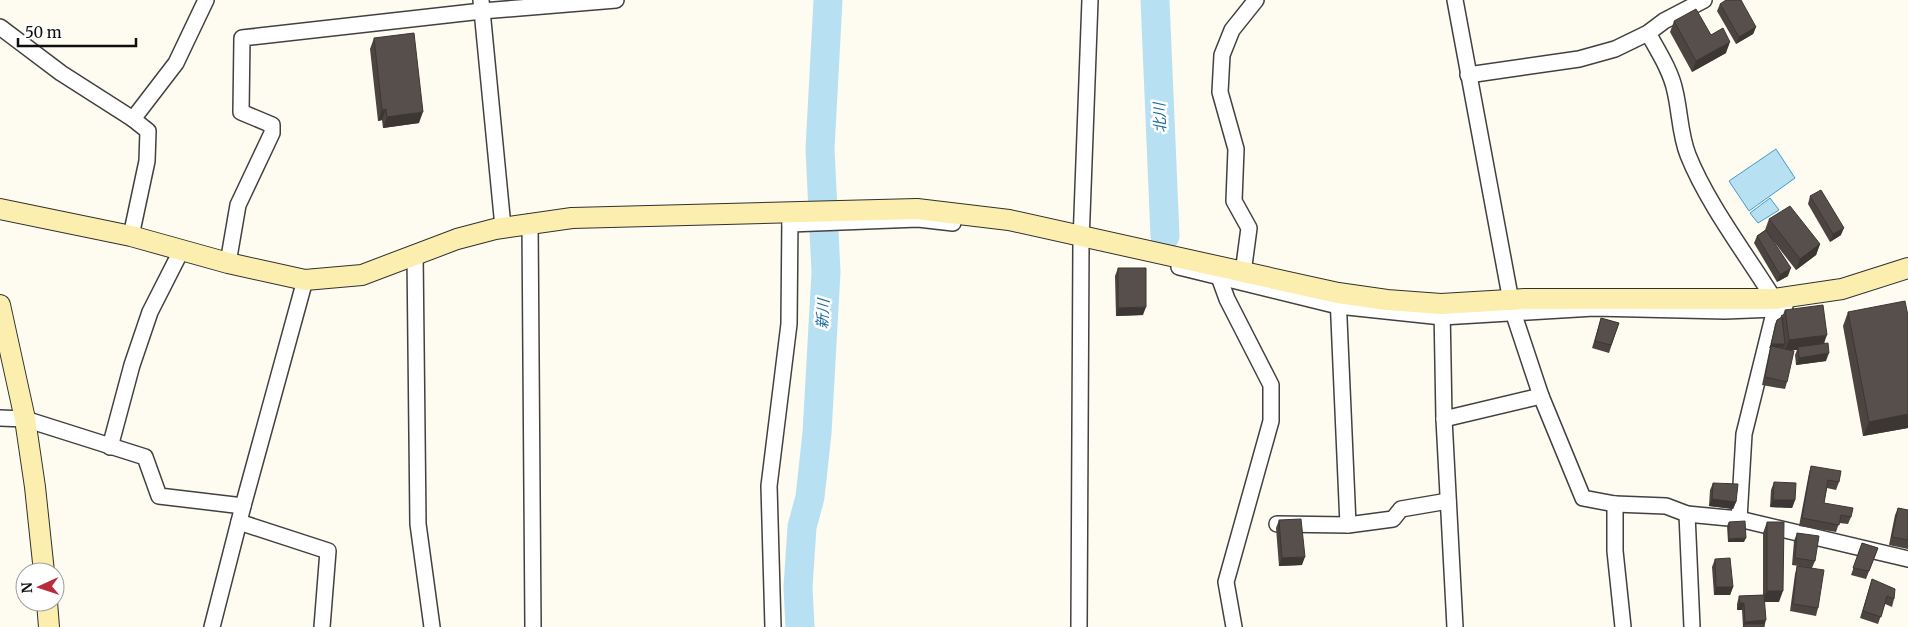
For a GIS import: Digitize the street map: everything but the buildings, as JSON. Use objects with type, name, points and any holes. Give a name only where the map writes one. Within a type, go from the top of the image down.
[{"type":"street","points":[[134,119],[176,63],[206,0]]},
{"type":"street","points":[[228,263],[238,204],[272,133],[272,125],[242,112],[242,38],[482,6],[616,0]]},
{"type":"street","points":[[1079,627],[1082,239],[1090,0]]},
{"type":"street","points":[[1243,273],[1249,228],[1234,200],[1236,149],[1220,92],[1222,55],[1232,30],[1256,0]]},
{"type":"street","points":[[1455,0],[1513,306],[1541,396],[1583,498],[1615,504],[1666,506],[1687,514],[1739,520],[1908,559]]},
{"type":"street","points":[[1468,75],[1580,59],[1615,49],[1648,33],[1664,21],[1704,0]]},
{"type":"street","points":[[482,6],[503,227]]},
{"type":"street","points":[[0,27],[61,73],[134,119],[148,131],[147,162],[131,236]]},
{"type":"street","points":[[1648,33],[1670,74],[1687,153],[1695,171],[1774,304],[1744,434],[1739,520]]},
{"type":"street","points":[[0,209],[131,236],[228,263],[305,280],[362,275],[457,239],[530,222],[572,218],[796,218],[846,216],[917,209],[1009,220],[1338,300],[1387,300],[1442,310],[1513,306],[1774,304],[1862,289],[1908,277]]},
{"type":"street","points":[[773,627],[770,486],[789,324],[796,218]]},
{"type":"street","points":[[530,222],[533,627]]},
{"type":"street","points":[[110,447],[132,365],[150,312],[182,249]]},
{"type":"street","points":[[415,254],[418,524],[432,627]]},
{"type":"street","points":[[1774,304],[1842,289],[1908,268]]},
{"type":"street","points":[[1220,272],[1243,273],[1338,300]]},
{"type":"street","points":[[1220,272],[1227,299],[1271,385],[1271,421],[1226,582],[1234,627]]},
{"type":"street","points":[[212,627],[305,280]]},
{"type":"street","points":[[1338,300],[1348,525]]},
{"type":"street","points":[[0,305],[25,418],[43,562]]},
{"type":"street","points":[[1442,310],[1444,419],[1455,627]]},
{"type":"street","points":[[1444,419],[1541,396]]},
{"type":"street","points":[[0,418],[25,418],[145,457],[159,496],[243,506]]},
{"type":"street","points":[[1277,524],[1348,525],[1394,520],[1401,509],[1448,501]]},
{"type":"street","points":[[1615,504],[1615,551],[1623,627]]},
{"type":"street","points":[[1687,514],[1692,627]]},
{"type":"street","points":[[239,522],[328,551],[322,627]]},
{"type":"street","points":[[48,612],[49,627]]},
{"type":"water","points":[[1776,149],[1795,178],[1749,211],[1729,181]]},
{"type":"water","points":[[1770,198],[1779,210],[1758,223],[1750,213]]},
{"type":"waterway","name":"新川","points":[[800,627],[798,587],[802,527],[810,497],[817,433],[826,272],[820,149],[828,0]]},
{"type":"waterway","name":"北川","points":[[1155,0],[1165,236]]}]
